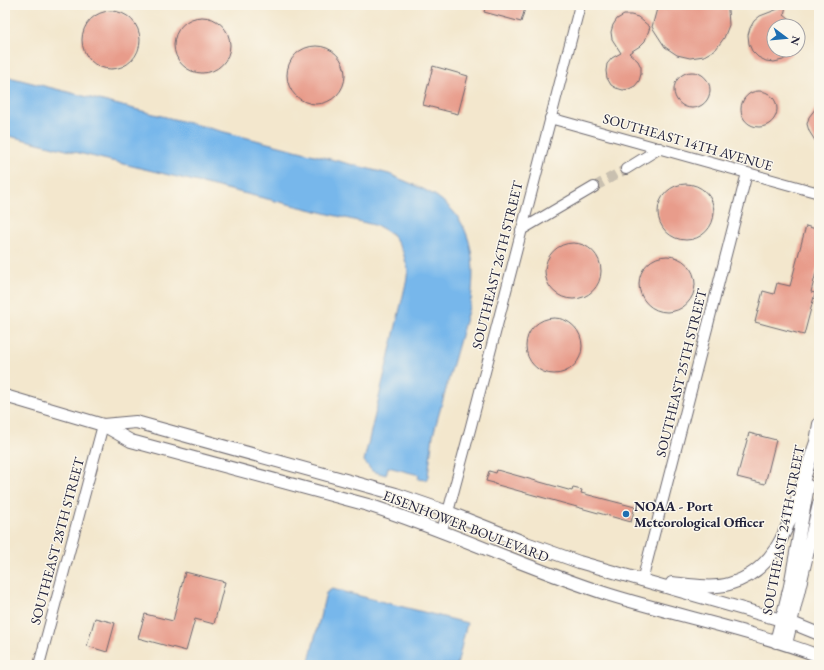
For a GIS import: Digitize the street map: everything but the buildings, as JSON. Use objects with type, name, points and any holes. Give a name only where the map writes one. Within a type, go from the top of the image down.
[{"type":"street","name":"SOUTHEAST 26TH STREET","points":[[441,532],[448,512],[580,5]]},
{"type":"street","name":"SOUTHEAST 14TH AVENUE","points":[[550,118],[819,193]]},
{"type":"street","points":[[626,169],[660,148]]},
{"type":"street","name":"SOUTHEAST 25TH STREET","points":[[642,581],[747,173]]},
{"type":"street","points":[[521,230],[594,187]]},
{"type":"street","name":"EISENHOWER BOULEVARD","points":[[5,396],[103,425],[131,440],[368,505],[607,594],[781,643],[819,656]]},
{"type":"street","name":"EISENHOWER BOULEVARD","points":[[103,425],[136,422],[396,494],[580,562],[786,622],[819,634]]},
{"type":"street","name":"SOUTHEAST 24TH STREET","points":[[786,622],[790,586],[819,424]]},
{"type":"street","name":"SOUTHEAST 28TH STREET","points":[[39,665],[103,425]]},
{"type":"street","points":[[642,581],[706,587],[729,584],[747,577],[761,568],[774,553],[792,517],[816,442]]},
{"type":"street","name":"SOUTHEAST 24TH STREET","points":[[781,643],[819,504]]},
{"type":"water","points":[[5,76],[389,174],[436,196],[448,206],[458,217],[465,229],[469,242],[473,270],[471,300],[433,435],[428,476],[426,480],[418,479],[419,475],[388,467],[386,475],[372,471],[364,461],[408,270],[403,252],[392,234],[378,226],[5,135]]},
{"type":"water","points":[[332,589],[467,623],[457,665],[308,665],[326,593]]},
{"type":"tunnel","points":[[594,187],[626,169]]},
{"type":"place","name":"NOAA - Port Meteorological Officer","points":[[626,514]]}]
